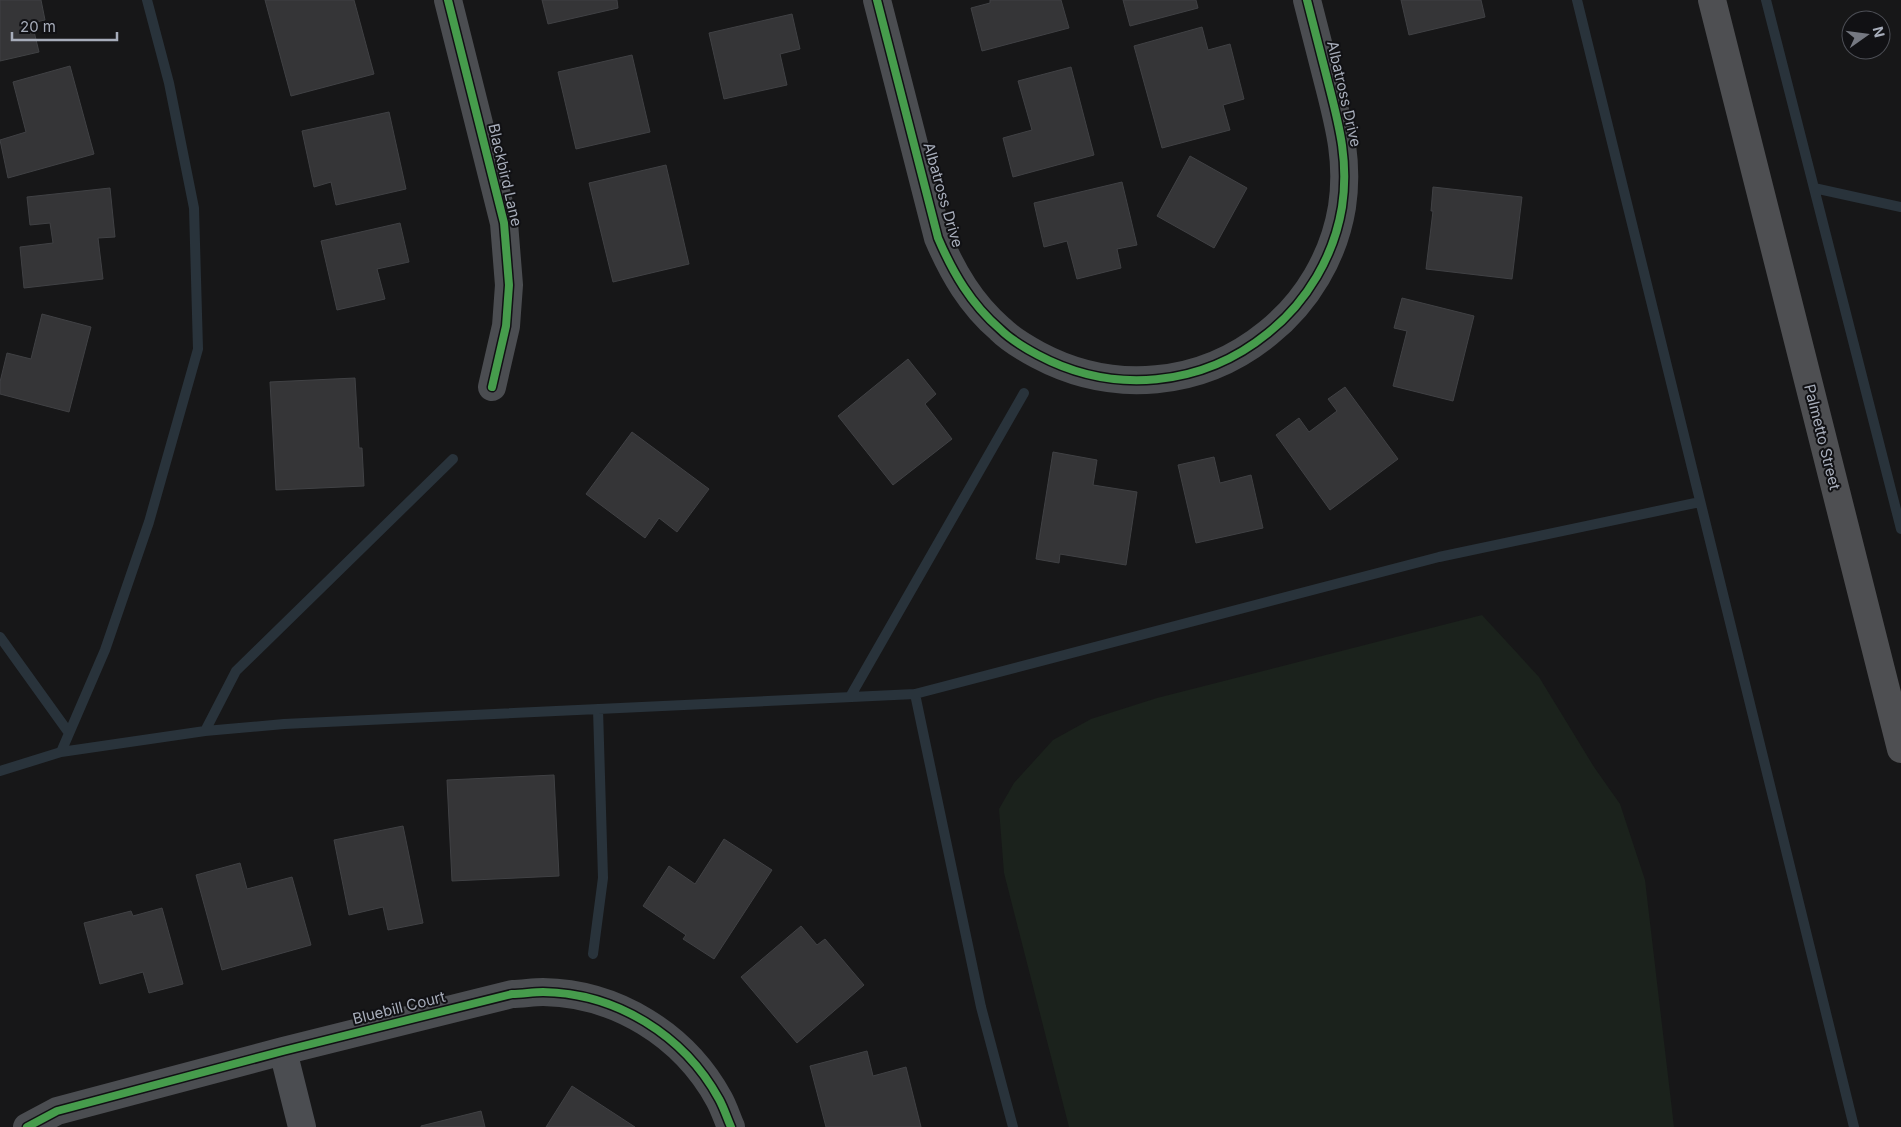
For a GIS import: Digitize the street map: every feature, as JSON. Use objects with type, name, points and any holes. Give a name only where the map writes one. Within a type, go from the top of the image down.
[{"type":"main road","name":"Palmetto Street","points":[[1712,0],[1901,749]]},
{"type":"street","name":"Blackbird Lane","points":[[448,0],[504,223],[508,285],[506,326],[492,387]]},
{"type":"street","name":"Albatross Drive","points":[[877,0],[938,238],[949,264],[964,289],[1001,330],[1024,347],[1074,371],[1102,378],[1130,381],[1158,380],[1191,374],[1220,363],[1253,346],[1279,324],[1302,299],[1320,271],[1334,240],[1342,207],[1345,173],[1343,139],[1307,0]]},
{"type":"street","name":"Bluebill Court","points":[[26,1127],[57,1111],[283,1051],[512,994],[543,992],[574,995],[604,1002],[633,1014],[659,1030],[682,1050],[703,1074],[719,1100],[731,1127]]},
{"type":"street","points":[[283,1051],[302,1127]]},
{"type":"shaded area","points":[[1482,615],[1539,677],[1594,767],[1620,804],[1645,880],[1674,1127],[1069,1127],[1004,873],[999,809],[1014,783],[1053,740],[1091,719],[1157,698]]},
{"type":"building","points":[[0,0],[41,0],[45,20],[32,23],[39,52],[0,61]]},
{"type":"building","points":[[265,0],[354,0],[374,74],[291,96]]},
{"type":"building","points":[[542,0],[617,0],[618,8],[548,24]]},
{"type":"building","points":[[990,0],[1061,0],[1069,28],[982,51],[971,8],[990,3]]},
{"type":"building","points":[[1123,0],[1196,0],[1198,8],[1130,26]]},
{"type":"building","points":[[1401,0],[1481,0],[1485,17],[1409,35]]},
{"type":"building","points":[[792,14],[800,49],[780,54],[787,85],[724,99],[709,33]]},
{"type":"building","points":[[1202,27],[1208,50],[1230,44],[1244,99],[1223,105],[1230,130],[1162,148],[1134,46]]},
{"type":"building","points":[[632,55],[650,132],[576,149],[558,72]]},
{"type":"building","points":[[70,66],[94,154],[8,178],[0,140],[26,132],[13,82]]},
{"type":"building","points":[[1071,67],[1094,155],[1013,177],[1003,138],[1032,130],[1018,81]]},
{"type":"building","points":[[389,112],[406,189],[336,205],[331,182],[314,187],[302,131]]},
{"type":"building","points":[[1190,156],[1247,188],[1214,248],[1157,216]]},
{"type":"building","points":[[666,165],[689,264],[613,282],[589,183]]},
{"type":"building","points":[[1122,182],[1137,245],[1117,249],[1121,268],[1077,279],[1067,241],[1044,247],[1034,203]]},
{"type":"building","points":[[1433,187],[1522,197],[1512,279],[1426,269],[1433,211],[1431,211]]},
{"type":"building","points":[[110,188],[115,237],[98,238],[103,279],[24,288],[20,247],[53,243],[50,223],[30,225],[27,197]]},
{"type":"building","points":[[400,223],[409,262],[377,269],[385,299],[337,310],[321,241]]},
{"type":"building","points":[[1402,298],[1474,316],[1453,401],[1393,386],[1407,331],[1394,328]]},
{"type":"building","points":[[42,314],[91,327],[69,412],[0,394],[0,382],[7,353],[31,359]]},
{"type":"building","points":[[908,359],[936,394],[925,404],[952,439],[893,485],[838,416]]},
{"type":"building","points":[[355,378],[359,448],[362,448],[364,486],[276,490],[270,382]]},
{"type":"building","points":[[1345,387],[1398,459],[1330,510],[1276,435],[1299,418],[1309,432],[1337,411],[1328,399]]},
{"type":"building","points":[[632,432],[709,489],[677,532],[659,518],[645,538],[586,494]]},
{"type":"building","points":[[1053,452],[1097,460],[1093,485],[1137,492],[1126,565],[1060,554],[1059,563],[1036,559]]},
{"type":"building","points":[[1214,457],[1220,483],[1251,475],[1263,528],[1196,543],[1178,465]]},
{"type":"building","points":[[554,775],[559,876],[452,881],[447,780]]},
{"type":"building","points":[[403,826],[423,923],[388,930],[383,907],[349,915],[334,840]]},
{"type":"building","points":[[724,839],[772,870],[714,959],[683,939],[686,935],[643,906],[669,866],[695,884]]},
{"type":"building","points":[[240,863],[247,889],[292,877],[311,945],[222,970],[196,875]]},
{"type":"building","points":[[162,908],[183,984],[149,993],[143,972],[100,984],[84,923],[131,911],[133,916]]},
{"type":"building","points":[[801,926],[817,945],[825,939],[864,985],[797,1043],[741,977]]},
{"type":"building","points":[[867,1051],[873,1076],[906,1067],[921,1127],[826,1127],[810,1066]]},
{"type":"building","points":[[572,1086],[635,1127],[546,1127]]},
{"type":"building","points":[[481,1111],[485,1127],[421,1127],[421,1126]]},
{"type":"waterway","points":[[61,752],[105,650],[149,522],[198,349],[194,208],[169,83],[147,0]]},
{"type":"waterway","points":[[1577,0],[1854,1127]]},
{"type":"waterway","points":[[1766,0],[1901,529]]},
{"type":"waterway","points":[[1814,188],[1901,207]]},
{"type":"waterway","points":[[850,697],[1024,393]]},
{"type":"waterway","points":[[205,731],[236,671],[453,459]]},
{"type":"waterway","points":[[0,771],[61,752],[205,731],[284,724],[915,694],[1439,557],[1700,502]]},
{"type":"waterway","points":[[0,637],[69,733]]},
{"type":"waterway","points":[[915,694],[981,1007],[1013,1127]]},
{"type":"waterway","points":[[593,954],[603,878],[598,709]]},
{"type":"cycle path","points":[[448,0],[504,223],[509,285],[506,326],[492,387]]},
{"type":"cycle path","points":[[877,0],[938,238],[964,287],[990,319],[1009,337],[1028,350],[1067,368],[1096,376],[1126,380],[1156,379],[1186,374],[1215,365],[1242,351],[1282,321],[1317,277],[1333,243],[1338,225],[1344,190],[1344,159],[1336,113],[1307,0]]},
{"type":"cycle path","points":[[27,1127],[57,1111],[283,1051],[512,994],[543,992],[570,994],[622,1009],[667,1037],[687,1055],[704,1076],[721,1102],[731,1127]]}]
